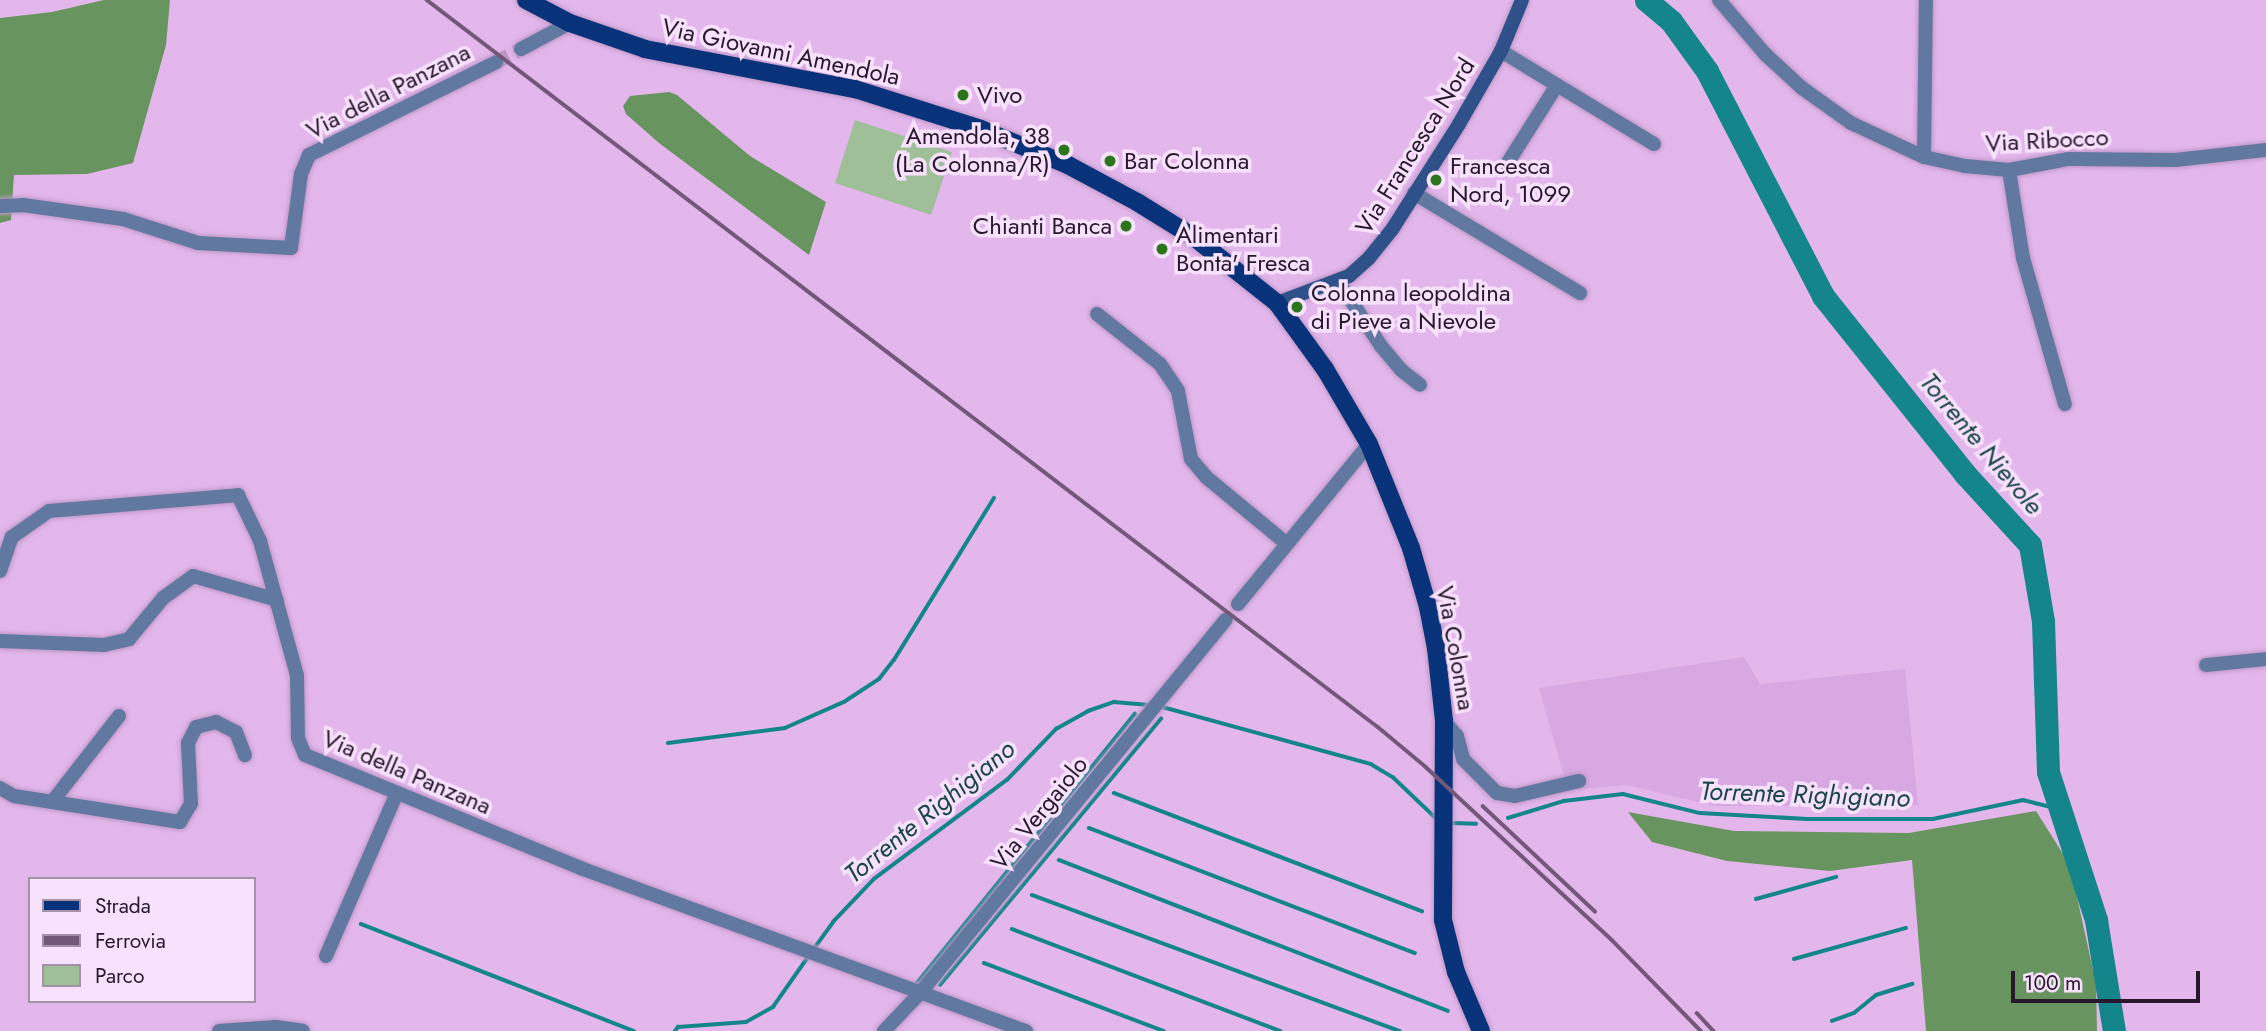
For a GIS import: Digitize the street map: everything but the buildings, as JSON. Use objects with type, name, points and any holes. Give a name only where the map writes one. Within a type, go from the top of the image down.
[{"type":"main road","name":"Via Giovanni Amendola","points":[[526,0],[570,23],[663,54],[855,89],[981,129],[1068,165],[1137,202],[1195,238],[1277,303]]},
{"type":"main road","name":"Via Francesca Nord","points":[[1277,303],[1338,281],[1370,258],[1415,194],[1501,51],[1522,0]]},
{"type":"main road","name":"Via Colonna","points":[[1277,303],[1325,369],[1369,444],[1410,548],[1428,607],[1439,668],[1444,721],[1455,758],[1443,920],[1449,952],[1480,1031]]},
{"type":"street","name":"Via Ribocco","points":[[1719,0],[1765,54],[1802,88],[1851,123],[1924,157],[1965,166],[2009,170],[2069,159],[2175,160],[2266,150]]},
{"type":"street","points":[[1924,157],[1926,0]]},
{"type":"street","points":[[522,49],[570,23]]},
{"type":"street","points":[[1501,51],[1654,144]]},
{"type":"street","name":"Via della Panzana","points":[[0,206],[23,205],[123,219],[198,243],[291,248],[301,174],[309,155],[496,62]]},
{"type":"street","points":[[1507,164],[1557,85]]},
{"type":"street","points":[[2009,170],[2023,258],[2065,404]]},
{"type":"street","points":[[1415,194],[1580,293]]},
{"type":"street","points":[[1338,281],[1381,346],[1401,370],[1420,385]]},
{"type":"street","points":[[1097,314],[1160,364],[1178,391],[1191,459],[1206,477],[1287,544]]},
{"type":"street","points":[[1238,604],[1369,444]]},
{"type":"street","name":"Via della Panzana","points":[[0,571],[12,537],[49,512],[238,495],[260,541],[297,675],[298,738],[305,755],[583,869],[1026,1031]]},
{"type":"street","points":[[0,641],[104,645],[129,639],[163,598],[193,576],[277,600]]},
{"type":"street","name":"Via Vergaiolo","points":[[884,1031],[921,992],[1226,620]]},
{"type":"street","points":[[2206,664],[2266,659]]},
{"type":"street","points":[[52,802],[120,716]]},
{"type":"street","points":[[0,788],[14,796],[180,822],[191,804],[188,744],[195,727],[216,722],[236,732],[245,755]]},
{"type":"street","points":[[1455,758],[1493,790],[1510,796],[1579,780]]},
{"type":"street","points":[[326,956],[397,793]]},
{"type":"street","points":[[219,1031],[276,1027],[303,1031]]},
{"type":"shaded area","points":[[1744,657],[1760,684],[1905,669],[1918,805],[1714,806],[1627,785],[1568,790],[1539,688]]},
{"type":"green space","points":[[104,0],[170,0],[166,45],[133,163],[87,174],[14,175],[11,220],[0,223],[0,18],[52,12]]},
{"type":"green space","points":[[669,92],[677,95],[750,156],[826,202],[809,255],[659,143],[626,114],[623,106],[630,96]]},
{"type":"green space","points":[[855,120],[952,152],[931,215],[835,183]]},
{"type":"green space","points":[[2036,811],[2070,865],[2096,984],[2097,1031],[1926,1031],[1912,860],[1830,871],[1727,861],[1652,842],[1628,812],[1734,831],[1909,833]]},
{"type":"waterway","name":"Torrente Nievole","points":[[1646,0],[1671,21],[1707,71],[1823,296],[1965,474],[2030,545],[2043,621],[2048,772],[2096,920],[2114,1031]]},
{"type":"waterway","points":[[668,743],[785,728],[844,702],[879,679],[894,660],[994,498]]},
{"type":"waterway","name":"Torrente Righigiano","points":[[813,950],[833,922],[874,879],[1007,780],[1056,729],[1088,711],[1114,702],[1152,705]]},
{"type":"waterway","name":"Torrente Righigiano","points":[[1159,706],[1371,764],[1393,777],[1436,818]]},
{"type":"waterway","points":[[917,983],[1135,714]]},
{"type":"waterway","points":[[940,985],[1161,719]]},
{"type":"waterway","points":[[1114,793],[1422,911]]},
{"type":"waterway","name":"Torrente Righigiano","points":[[1508,818],[1564,801],[1623,794],[1700,813],[1807,819],[1933,819],[2023,800],[2060,809]]},
{"type":"waterway","name":"Torrente Righigiano","points":[[1452,823],[1476,824]]},
{"type":"waterway","points":[[1089,828],[1415,953]]},
{"type":"waterway","points":[[1059,860],[1448,1011]]},
{"type":"waterway","points":[[1756,899],[1836,877]]},
{"type":"waterway","points":[[1032,895],[1400,1031]]},
{"type":"waterway","points":[[361,924],[634,1031]]},
{"type":"waterway","points":[[1794,959],[1906,928]]},
{"type":"waterway","points":[[1012,929],[1280,1031]]},
{"type":"waterway","name":"Torrente Righigiano","points":[[675,1031],[678,1027],[746,1022],[773,1007],[808,957]]},
{"type":"waterway","points":[[984,963],[1164,1031]]},
{"type":"waterway","points":[[1832,1021],[1854,1013],[1876,995],[1912,984]]},
{"type":"tunnel","points":[[496,62],[521,49]]},
{"type":"railway","points":[[427,0],[1378,727],[1426,767],[1612,940],[1701,1031]]},
{"type":"railway","points":[[1483,806],[1595,911]]},
{"type":"railway","points":[[1697,1013],[1714,1031]]},
{"type":"place","name":"Vivo","points":[[963,95]]},
{"type":"place","name":"Amendola, 38 (La Colonna/R)","points":[[1064,150]]},
{"type":"place","name":"Bar Colonna","points":[[1110,161]]},
{"type":"place","name":"Francesca Nord, 1099","points":[[1436,180]]},
{"type":"place","name":"Chianti Banca","points":[[1126,226]]},
{"type":"place","name":"Alimentari Bonta' Fresca","points":[[1162,249]]},
{"type":"place","name":"Colonna leopoldina di Pieve a Nievole","points":[[1297,307]]}]
